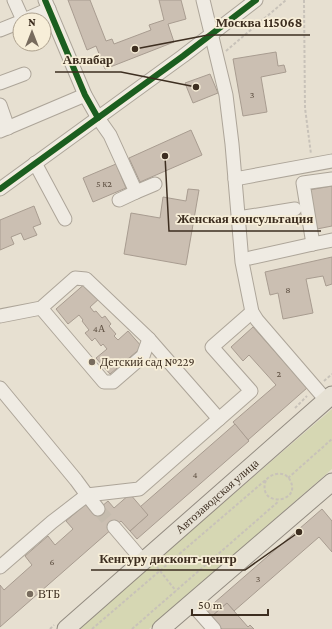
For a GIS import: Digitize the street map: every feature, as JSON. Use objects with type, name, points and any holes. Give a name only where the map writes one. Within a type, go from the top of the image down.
[{"type":"main road","name":"Автозаводская улица","points":[[66,629],[329,398]]},
{"type":"main road","points":[[161,629],[330,488]]},
{"type":"street","points":[[14,0],[20,12]]},
{"type":"street","points":[[203,0],[226,95],[232,144],[242,262],[252,312],[257,320],[329,398]]},
{"type":"street","points":[[0,188],[211,36],[256,0]]},
{"type":"street","points":[[35,12],[47,3],[85,95],[110,135],[136,192]]},
{"type":"street","points":[[0,30],[12,25]]},
{"type":"street","points":[[0,83],[24,74]]},
{"type":"street","points":[[0,105],[4,130],[85,95]]},
{"type":"street","points":[[235,179],[332,161]]},
{"type":"street","points":[[35,163],[65,219]]},
{"type":"street","points":[[313,244],[303,183],[332,179]]},
{"type":"street","points":[[119,200],[155,184]]},
{"type":"street","points":[[238,218],[295,209]]},
{"type":"street","points":[[250,258],[332,240]]},
{"type":"street","points":[[0,316],[41,308],[75,278],[86,279],[150,338],[219,419]]},
{"type":"street","points":[[41,308],[104,382],[113,382],[143,356],[150,338]]},
{"type":"street","points":[[0,567],[52,522],[87,495],[139,489],[251,390],[212,347],[252,312]]},
{"type":"street","points":[[0,388],[98,509]]},
{"type":"street","points":[[114,527],[146,558]]},
{"type":"street","points":[[191,603],[214,629]]},
{"type":"path","points":[[225,52],[286,0]]},
{"type":"path","points":[[304,0],[305,108],[312,165]]},
{"type":"path","points":[[288,478],[332,439]]},
{"type":"path","points":[[92,629],[269,477],[277,473],[288,478],[292,485],[287,497],[280,500],[132,629]]},
{"type":"path","points":[[266,480],[265,488],[268,496],[280,500]]},
{"type":"path","points":[[146,558],[176,590]]},
{"type":"green space","points":[[332,409],[332,469],[149,629],[77,629]]},
{"type":"building","points":[[68,0],[90,0],[106,41],[112,39],[114,44],[151,30],[149,25],[164,20],[159,0],[181,0],[186,19],[168,24],[174,42],[105,69],[96,46],[87,50]]},
{"type":"building","points":[[276,52],[278,66],[284,65],[286,72],[261,77],[267,112],[243,116],[233,59]]},
{"type":"building","points":[[210,74],[218,93],[193,103],[185,83]]},
{"type":"building","points":[[191,130],[202,155],[140,182],[129,158]]},
{"type":"building","points":[[116,164],[126,188],[93,202],[83,178]]},
{"type":"building","points":[[332,186],[332,226],[317,229],[309,190]]},
{"type":"building","points":[[188,189],[199,190],[186,265],[124,254],[131,213],[160,218],[163,197],[186,201]]},
{"type":"building","points":[[34,206],[41,224],[33,227],[37,235],[24,240],[21,233],[11,237],[14,244],[0,250],[0,220]]},
{"type":"building","points":[[332,257],[332,284],[326,286],[323,276],[306,279],[313,313],[283,319],[278,293],[270,295],[265,272]]},
{"type":"building","points":[[87,282],[100,298],[90,307],[102,318],[105,316],[111,324],[109,326],[116,334],[114,336],[118,340],[128,331],[142,347],[110,374],[96,358],[107,349],[103,344],[101,346],[95,338],[92,341],[85,333],[89,330],[79,315],[68,324],[56,309]]},
{"type":"building","points":[[253,327],[307,388],[248,440],[233,422],[276,385],[249,355],[243,361],[231,347]]},
{"type":"building","points":[[235,424],[249,441],[137,539],[130,531],[148,515],[140,507]]},
{"type":"building","points":[[130,494],[148,515],[130,531],[121,521],[0,627],[0,585],[4,590],[32,565],[25,556],[48,536],[55,545],[73,529],[66,521],[86,504],[94,513],[108,501],[114,508]]},
{"type":"building","points":[[322,509],[332,521],[332,552],[319,537],[234,611],[227,603],[211,617],[206,610]]},
{"type":"building","points":[[227,603],[248,627],[250,625],[254,629],[222,629],[211,617]]},
{"type":"tunnel","points":[[98,509],[114,527]]},
{"type":"cycle path","points":[[45,0],[85,95],[98,118]]},
{"type":"cycle path","points":[[0,189],[183,56],[256,0]]},
{"type":"place","name":"Москва 115068","points":[[135,49]]},
{"type":"place","name":"Авлабар","points":[[196,87]]},
{"type":"place","name":"Женская консультация","points":[[165,156]]},
{"type":"place","name":"Детский сад №229","points":[[92,362]]},
{"type":"place","name":"Кенгуру дисконт-центр","points":[[299,532]]},
{"type":"place","name":"ВТБ","points":[[30,594]]}]
